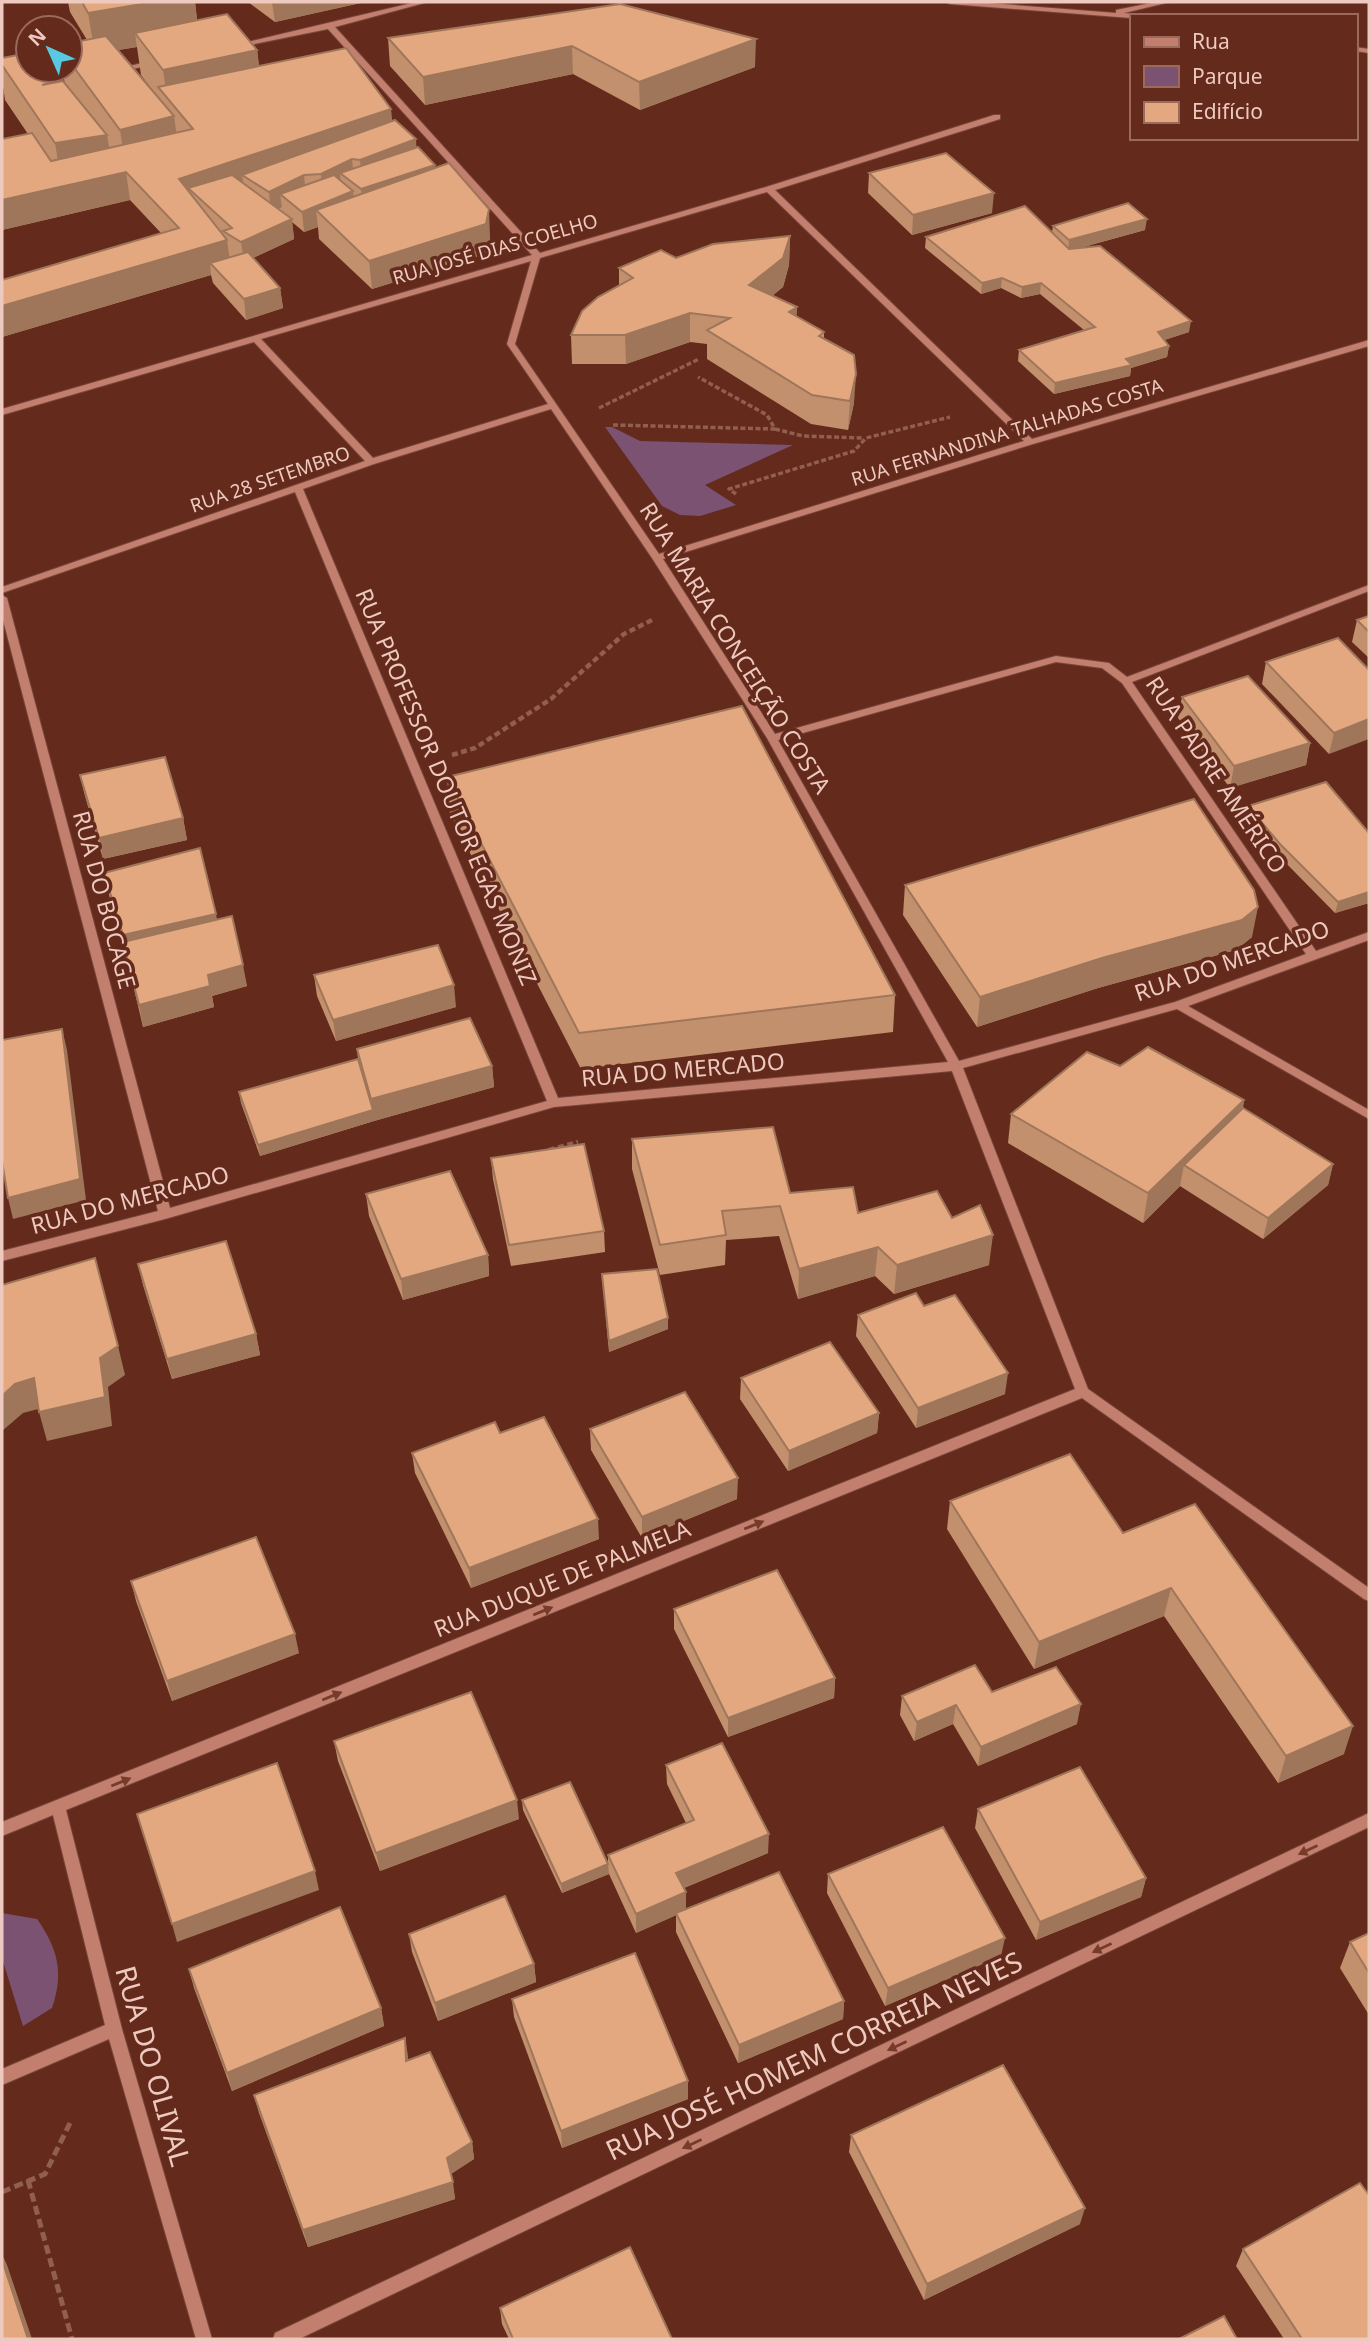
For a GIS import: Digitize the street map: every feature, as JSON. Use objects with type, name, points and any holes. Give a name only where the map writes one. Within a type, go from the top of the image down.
[{"type":"street","points":[[221,49],[330,26],[424,2]]},
{"type":"street","points":[[950,2],[1130,16]]},
{"type":"street","points":[[1112,13],[1166,2]]},
{"type":"street","points":[[330,26],[537,254]]},
{"type":"street","points":[[111,71],[166,60]]},
{"type":"street","name":"RUA JOSÉ DIAS COELHO","points":[[2,412],[537,254],[769,189],[997,117]]},
{"type":"street","points":[[433,159],[446,155]]},
{"type":"street","points":[[769,189],[1030,442]]},
{"type":"street","name":"RUA MARIA CONCEIÇÃO COSTA","points":[[537,254],[511,344],[657,558],[772,738],[956,1066],[1083,1392]]},
{"type":"street","points":[[255,338],[371,462]]},
{"type":"street","name":"RUA FERNANDINA TALHADAS COSTA","points":[[657,558],[1030,442],[1369,343]]},
{"type":"street","name":"RUA 28 SETEMBRO","points":[[2,590],[371,462],[552,405]]},
{"type":"street","name":"RUA PROFESSOR DOUTOR EGAS MONIZ","points":[[298,488],[554,1103]]},
{"type":"street","points":[[1126,681],[1369,588]]},
{"type":"street","name":"RUA DO BOCAGE","points":[[2,598],[165,1214]]},
{"type":"street","name":"RUA PADRE AMÉRICO","points":[[772,738],[1056,659],[1105,665],[1126,681],[1313,956]]},
{"type":"street","name":"RUA DO MERCADO","points":[[2,1256],[165,1214],[554,1103],[956,1066],[1178,1005],[1369,936]]},
{"type":"street","points":[[1178,1005],[1369,1115]]},
{"type":"street","points":[[1083,1392],[1369,1595]]},
{"type":"street","name":"RUA DUQUE DE PALMELA","points":[[58,1806],[1083,1392]]},
{"type":"street","points":[[2,1829],[58,1806]]},
{"type":"street","name":"RUA DO OLIVAL","points":[[58,1806],[114,2029],[204,2339]]},
{"type":"street","name":"RUA JOSÉ HOMEM CORREIA NEVES","points":[[281,2339],[1369,1821]]},
{"type":"street","points":[[2,2077],[114,2029]]},
{"type":"path","points":[[590,412],[699,359]]},
{"type":"path","points":[[698,377],[768,415],[775,429]]},
{"type":"path","points":[[611,425],[775,429],[803,436],[866,438],[952,416]]},
{"type":"path","points":[[741,496],[729,489],[853,451],[866,438]]},
{"type":"path","points":[[414,767],[475,748],[551,699],[624,634],[656,618],[689,607]]},
{"type":"path","points":[[543,1151],[584,1140]]},
{"type":"path","points":[[2,2192],[46,2174],[70,2123]]},
{"type":"path","points":[[28,2180],[72,2339]]},
{"type":"green space","points":[[605,427],[612,427],[640,441],[793,445],[705,485],[736,505],[700,516],[680,515],[662,506]]},
{"type":"green space","points":[[2,1913],[37,1919],[50,1941],[57,1962],[58,1984],[52,2008],[23,2026],[2,1958]]},
{"type":"building","points":[[82,2],[154,2],[88,13]]},
{"type":"building","points":[[620,4],[756,39],[639,82],[572,46],[423,77],[388,38]]},
{"type":"building","points":[[227,14],[257,50],[163,70],[135,33]]},
{"type":"building","points":[[106,36],[174,116],[120,130],[84,81],[84,40]]},
{"type":"building","points":[[346,48],[391,109],[179,179],[227,240],[2,306],[2,280],[179,228],[126,172],[2,200],[2,139],[32,133],[51,161],[193,129],[158,87]]},
{"type":"building","points":[[14,56],[14,83],[2,65],[2,58]]},
{"type":"building","points":[[15,84],[65,84],[107,135],[55,143]]},
{"type":"building","points":[[395,120],[416,139],[360,160],[352,159],[321,174],[304,175],[269,192],[242,175]]},
{"type":"building","points":[[418,147],[435,165],[361,189],[340,173]]},
{"type":"building","points":[[946,153],[994,193],[913,215],[869,173]]},
{"type":"building","points":[[449,163],[489,209],[486,224],[369,261],[316,210]]},
{"type":"building","points":[[232,175],[292,219],[241,242],[223,231],[232,228],[188,188]]},
{"type":"building","points":[[334,175],[353,191],[302,212],[280,194]]},
{"type":"building","points":[[1128,203],[1147,219],[1069,240],[1053,226]]},
{"type":"building","points":[[1025,206],[1069,249],[1100,246],[1191,321],[1158,332],[1169,346],[1126,359],[1132,365],[1055,383],[1019,350],[1095,327],[1041,283],[1022,287],[1002,278],[982,283],[926,237]]},
{"type":"building","points":[[790,236],[783,258],[749,285],[797,307],[789,312],[824,332],[819,336],[854,355],[856,374],[850,401],[812,395],[707,330],[730,318],[690,313],[625,335],[571,335],[582,311],[598,297],[633,278],[619,268],[661,250],[676,258],[713,244]]},
{"type":"building","points":[[248,252],[280,288],[244,299],[210,263]]},
{"type":"building","points":[[1369,616],[1369,632],[1357,620]]},
{"type":"building","points":[[1338,638],[1369,670],[1369,719],[1334,733],[1266,662]]},
{"type":"building","points":[[1248,676],[1310,743],[1234,766],[1182,697]]},
{"type":"building","points":[[742,706],[895,995],[579,1033],[447,777]]},
{"type":"building","points":[[165,757],[183,818],[99,838],[80,775]]},
{"type":"building","points":[[1326,782],[1369,833],[1369,892],[1338,902],[1280,844],[1248,806]]},
{"type":"building","points":[[1194,799],[1254,890],[1258,907],[1242,920],[1102,958],[980,997],[905,885]]},
{"type":"building","points":[[200,848],[216,914],[123,935],[104,873]]},
{"type":"building","points":[[232,916],[243,965],[208,975],[210,986],[139,1005],[123,942]]},
{"type":"building","points":[[438,945],[454,985],[333,1020],[314,975]]},
{"type":"building","points":[[470,1018],[492,1066],[371,1099],[357,1049]]},
{"type":"building","points":[[62,1029],[80,1179],[8,1198],[2,1161],[2,1040]]},
{"type":"building","points":[[1148,1047],[1244,1100],[1148,1193],[1011,1114],[1087,1052],[1120,1066]]},
{"type":"building","points":[[358,1059],[373,1110],[258,1145],[239,1092]]},
{"type":"building","points":[[1243,1108],[1333,1164],[1268,1218],[1184,1165]]},
{"type":"building","points":[[773,1127],[790,1193],[853,1187],[858,1213],[937,1191],[952,1218],[980,1205],[993,1235],[897,1265],[878,1247],[799,1269],[780,1206],[722,1211],[726,1235],[660,1245],[632,1139]]},
{"type":"building","points":[[584,1144],[604,1231],[509,1245],[491,1158]]},
{"type":"building","points":[[450,1171],[488,1255],[401,1279],[366,1194]]},
{"type":"building","points":[[226,1241],[256,1334],[167,1359],[138,1264]]},
{"type":"building","points":[[95,1258],[118,1346],[100,1358],[105,1397],[39,1412],[34,1378],[15,1384],[2,1396],[2,1285]]},
{"type":"building","points":[[657,1269],[668,1318],[609,1341],[602,1274]]},
{"type":"building","points":[[916,1293],[924,1306],[955,1295],[1008,1373],[918,1408],[858,1315]]},
{"type":"building","points":[[830,1342],[879,1413],[789,1451],[741,1378]]},
{"type":"building","points":[[685,1392],[738,1478],[642,1517],[590,1429]]},
{"type":"building","points":[[544,1417],[598,1519],[469,1568],[412,1453],[495,1422],[500,1433]]},
{"type":"building","points":[[1070,1454],[1123,1533],[1195,1504],[1353,1726],[1286,1756],[1171,1588],[1039,1642],[950,1501]]},
{"type":"building","points":[[256,1537],[295,1634],[167,1681],[131,1581]]},
{"type":"building","points":[[777,1570],[835,1678],[728,1718],[674,1609]]},
{"type":"building","points":[[975,1665],[992,1692],[1056,1667],[1081,1704],[981,1747],[956,1705],[917,1722],[902,1696]]},
{"type":"building","points":[[471,1692],[517,1800],[376,1853],[334,1741]]},
{"type":"building","points":[[722,1743],[769,1834],[676,1873],[686,1892],[636,1914],[608,1855],[694,1820],[666,1765]]},
{"type":"building","points":[[277,1763],[315,1871],[172,1924],[137,1814]]},
{"type":"building","points":[[1080,1767],[1146,1878],[1040,1922],[978,1809]]},
{"type":"building","points":[[570,1782],[608,1864],[561,1884],[522,1800]]},
{"type":"building","points":[[943,1827],[1005,1938],[888,1988],[828,1874]]},
{"type":"building","points":[[779,1872],[844,2001],[739,2045],[676,1913]]},
{"type":"building","points":[[505,1896],[534,1964],[435,2003],[409,1934]]},
{"type":"building","points":[[340,1907],[381,2008],[227,2073],[189,1969]]},
{"type":"building","points":[[1369,1933],[1369,1973],[1350,1942]]},
{"type":"building","points":[[635,1953],[688,2081],[561,2131],[512,1999]]},
{"type":"building","points":[[405,2038],[406,2061],[430,2052],[472,2142],[447,2158],[453,2182],[303,2230],[254,2095]]},
{"type":"building","points":[[1003,2065],[1085,2208],[927,2284],[851,2135]]},
{"type":"building","points":[[1360,2183],[1369,2195],[1369,2339],[1302,2339],[1243,2249]]},
{"type":"building","points":[[630,2247],[672,2339],[513,2339],[500,2308]]},
{"type":"building","points":[[2,2260],[28,2339],[2,2339]]},
{"type":"building","points":[[1224,2316],[1237,2339],[1179,2339]]}]
